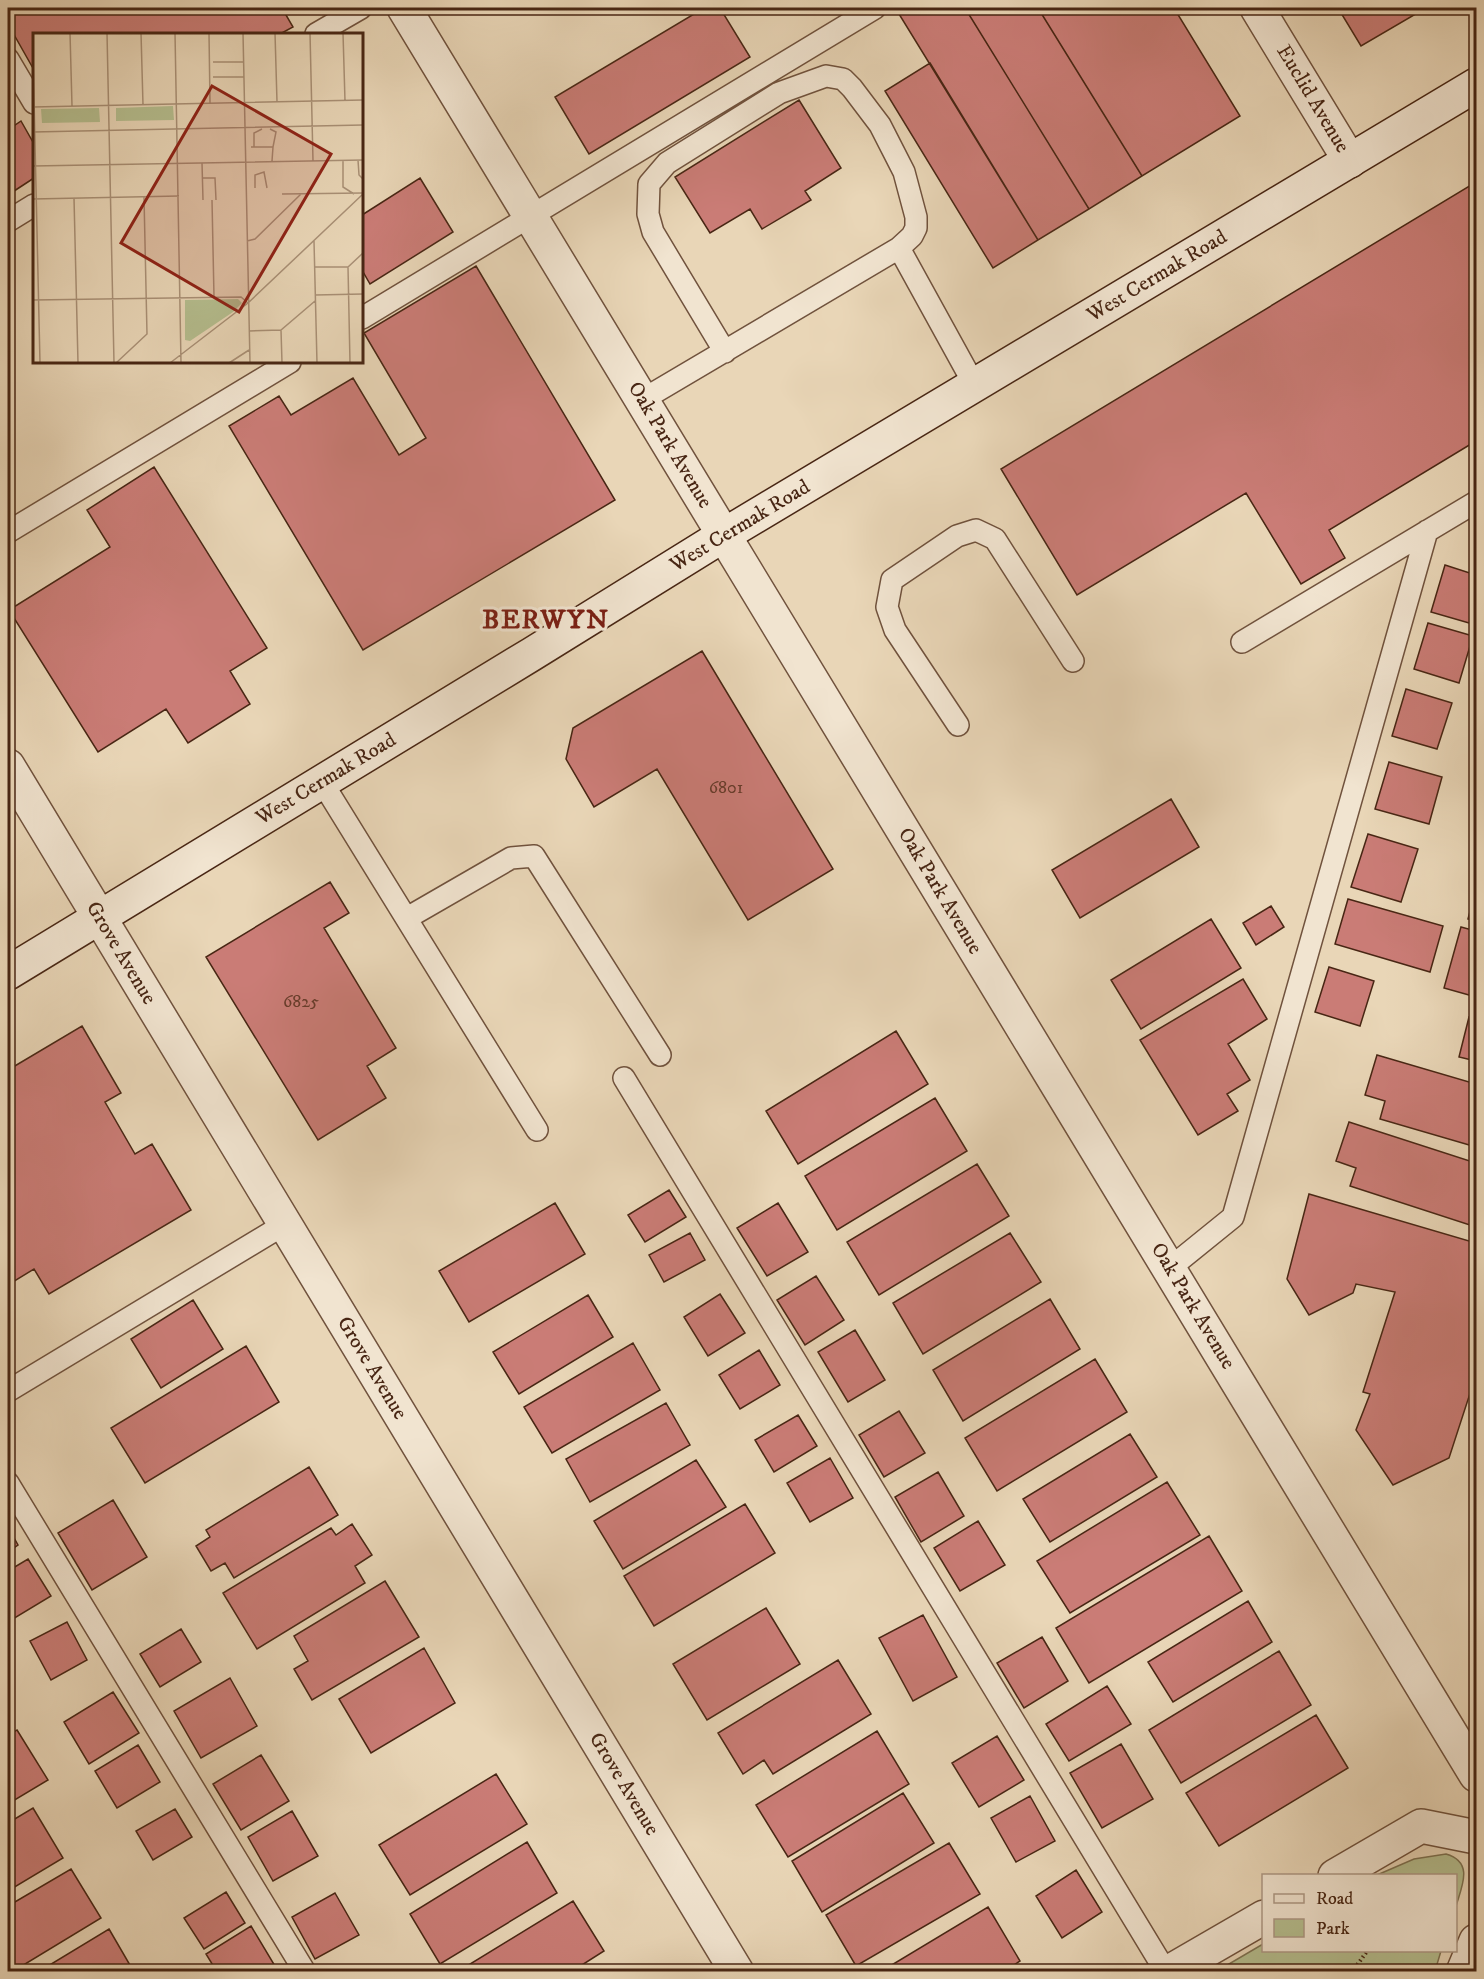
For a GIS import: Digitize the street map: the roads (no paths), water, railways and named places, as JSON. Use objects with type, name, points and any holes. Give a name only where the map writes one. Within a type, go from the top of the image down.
[{"type":"street","name":"Oak Park Avenue","points":[[404,8],[1476,1775]]},
{"type":"street","name":"Euclid Avenue","points":[[1257,8],[1350,161]]},
{"type":"street","name":"West Cermak Road","points":[[8,973],[724,535],[1476,85]]},
{"type":"street","name":"Grove Avenue","points":[[8,766],[737,1971]]},
{"type":"street","points":[[1337,1874],[1421,1826],[1476,1837]]},
{"type":"street","points":[[1167,1971],[1262,1918]]},
{"type":"street","points":[[1463,1971],[1476,1941]]},
{"type":"lane","points":[[318,33],[361,8]]},
{"type":"lane","points":[[363,317],[875,8]]},
{"type":"lane","points":[[8,59],[33,102]]},
{"type":"lane","points":[[642,400],[725,351],[899,248],[912,236],[916,228],[916,217],[904,172],[880,125],[843,79],[826,76],[779,93],[667,163],[649,184],[648,214],[653,232],[725,351]]},
{"type":"lane","points":[[8,221],[33,206]]},
{"type":"lane","points":[[899,248],[975,386]]},
{"type":"lane","points":[[8,532],[288,363]]},
{"type":"lane","points":[[1242,642],[1476,502]]},
{"type":"lane","points":[[958,725],[896,630],[887,607],[892,580],[957,537],[976,530],[995,539],[1073,661]]},
{"type":"lane","points":[[1170,1268],[1233,1217],[1427,531]]},
{"type":"lane","points":[[322,782],[537,1130]]},
{"type":"lane","points":[[407,918],[511,858],[534,856],[660,1055]]},
{"type":"lane","points":[[624,1078],[1167,1971]]},
{"type":"lane","points":[[8,1391],[292,1236]]},
{"type":"lane","points":[[8,1483],[305,1971]]},
{"type":"district","name":"BERWYN","points":[[546,620]]}]
